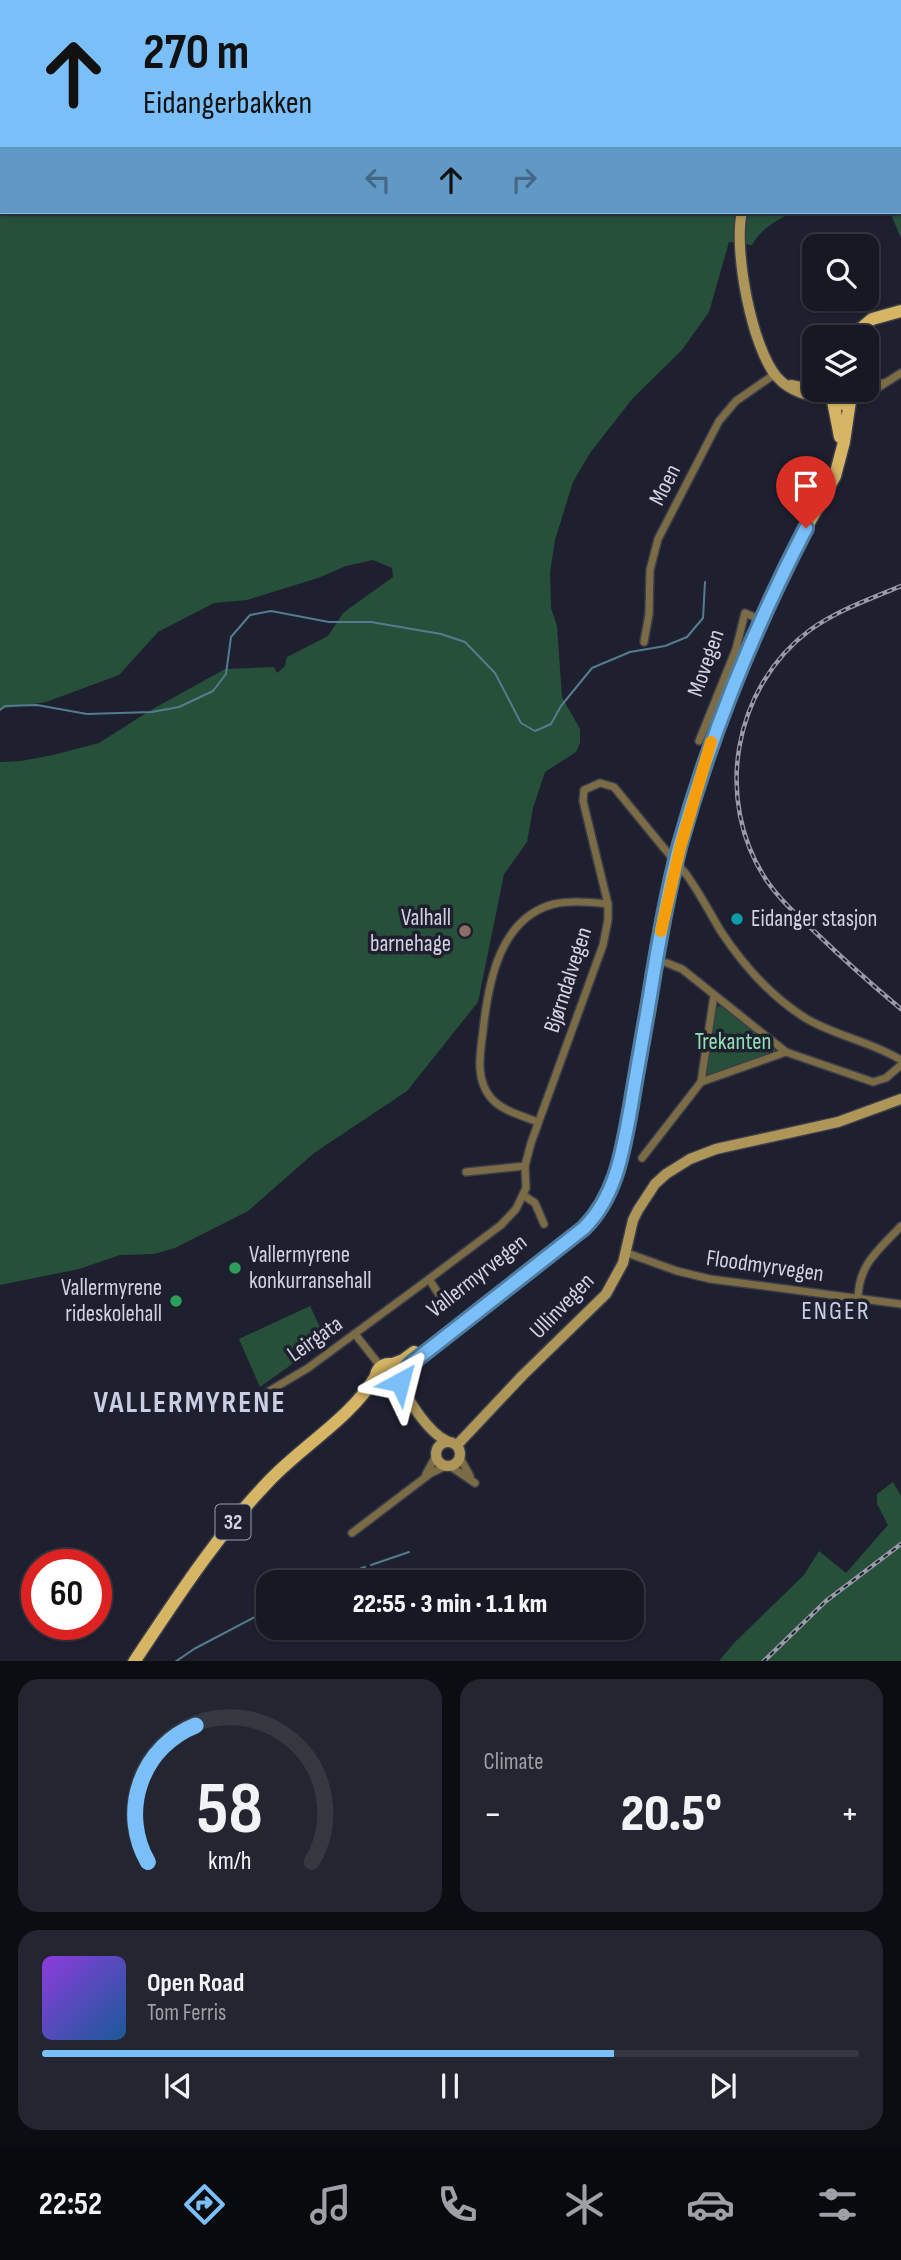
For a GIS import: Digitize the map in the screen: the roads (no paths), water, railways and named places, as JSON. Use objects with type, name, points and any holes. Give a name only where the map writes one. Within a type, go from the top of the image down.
[{"type":"main road","points":[[742,214],[739,247],[742,272],[760,347],[775,374],[792,389],[802,393]]},
{"type":"main road","points":[[865,325],[872,319],[901,311]]},
{"type":"main road","points":[[788,385],[802,385]]},
{"type":"main road","name":"Movegen","points":[[833,402],[839,427],[841,454]]},
{"type":"main road","name":"Movegen","points":[[588,1219],[604,1184],[631,1104],[658,945],[684,833],[712,739],[761,620],[796,546],[835,476],[851,402]]},
{"type":"main road","name":"Ullinvegen","points":[[437,1453],[441,1444],[452,1443],[596,1306],[615,1281],[627,1253],[633,1220],[643,1200],[661,1179],[681,1164],[716,1149],[838,1122],[901,1099]]},
{"type":"main road","name":"Vallermyrvegen","points":[[134,1661],[202,1562],[239,1514],[286,1464],[356,1404],[382,1369],[410,1356],[588,1219]]},
{"type":"main road","name":"Vallermyrvegen","points":[[356,1404],[395,1385],[412,1363],[588,1219]]},
{"type":"main road","points":[[395,1385],[399,1370],[382,1369],[378,1385],[395,1385],[434,1432],[460,1451],[460,1458],[456,1463],[448,1466],[440,1462],[421,1423],[403,1401],[395,1385]]},
{"type":"street","points":[[879,386],[901,373]]},
{"type":"street","name":"Moen","points":[[644,642],[649,614],[650,570],[659,539],[723,415],[736,401],[775,374]]},
{"type":"street","points":[[879,384],[884,383]]},
{"type":"street","name":"Movegen","points":[[699,741],[736,649],[746,613],[761,620]]},
{"type":"street","name":"Bjørndalvegen","points":[[523,1195],[526,1188],[525,1166],[538,1122],[601,954],[608,920],[608,904],[583,802],[584,790],[600,783],[614,787],[686,874],[726,939],[775,997],[819,1025],[880,1049],[901,1063]]},
{"type":"street","points":[[538,1122],[500,1106],[491,1098],[482,1083],[481,1054],[491,977],[503,948],[514,932],[541,909],[564,902],[608,904]]},
{"type":"street","points":[[667,963],[682,969],[786,1052],[873,1082],[886,1077],[901,1063]]},
{"type":"street","points":[[642,1158],[701,1082],[708,1023],[715,995]]},
{"type":"street","points":[[701,1082],[786,1052]]},
{"type":"street","points":[[466,1172],[525,1166]]},
{"type":"street","points":[[523,1195],[535,1203],[544,1224]]},
{"type":"street","name":"Leirgata","points":[[254,1400],[279,1387],[355,1334],[501,1225],[516,1209],[523,1195]]},
{"type":"street","points":[[859,1298],[860,1275],[901,1226]]},
{"type":"street","name":"Floodmyrvegen","points":[[627,1253],[700,1277],[901,1304]]},
{"type":"street","points":[[429,1279],[438,1293]]},
{"type":"street","points":[[355,1334],[382,1369]]},
{"type":"street","name":"Ullinvegen","points":[[421,1480],[437,1453]]},
{"type":"street","points":[[352,1533],[434,1471],[448,1466],[473,1481],[460,1458]]},
{"type":"waterway","points":[[0,710],[5,706],[37,705],[87,714],[152,712],[179,707],[213,691],[226,674],[231,637],[250,615],[271,611],[329,622],[371,622],[441,634],[465,642],[495,673],[521,723],[535,731],[551,724],[561,706],[592,668],[630,652],[665,646],[687,637],[703,618],[705,582]]},
{"type":"waterway","points":[[371,1565],[409,1552]]},
{"type":"waterway","points":[[356,1570],[365,1567]]},
{"type":"waterway","points":[[176,1661],[256,1616]]},
{"type":"railway","points":[[901,586],[832,617],[810,630],[784,654],[763,682],[748,713],[739,747],[737,781],[740,816],[750,850],[767,881],[801,919],[901,1009]]},
{"type":"railway","points":[[764,1661],[826,1601],[901,1544]]},
{"type":"place","name":"Eidanger stasjon","points":[[737,919]]},
{"type":"place","name":"Valhall barnehage","points":[[465,931]]},
{"type":"place","name":"Vallermyrene konkurransehall","points":[[235,1268]]},
{"type":"place","name":"Vallermyrene rideskolehall","points":[[176,1301]]},
{"type":"district","name":"ENGER","points":[[836,1311]]},
{"type":"district","name":"VALLERMYRENE","points":[[190,1403]]},
{"type":"park label","name":"Trekanten","points":[[733,1042]]}]
